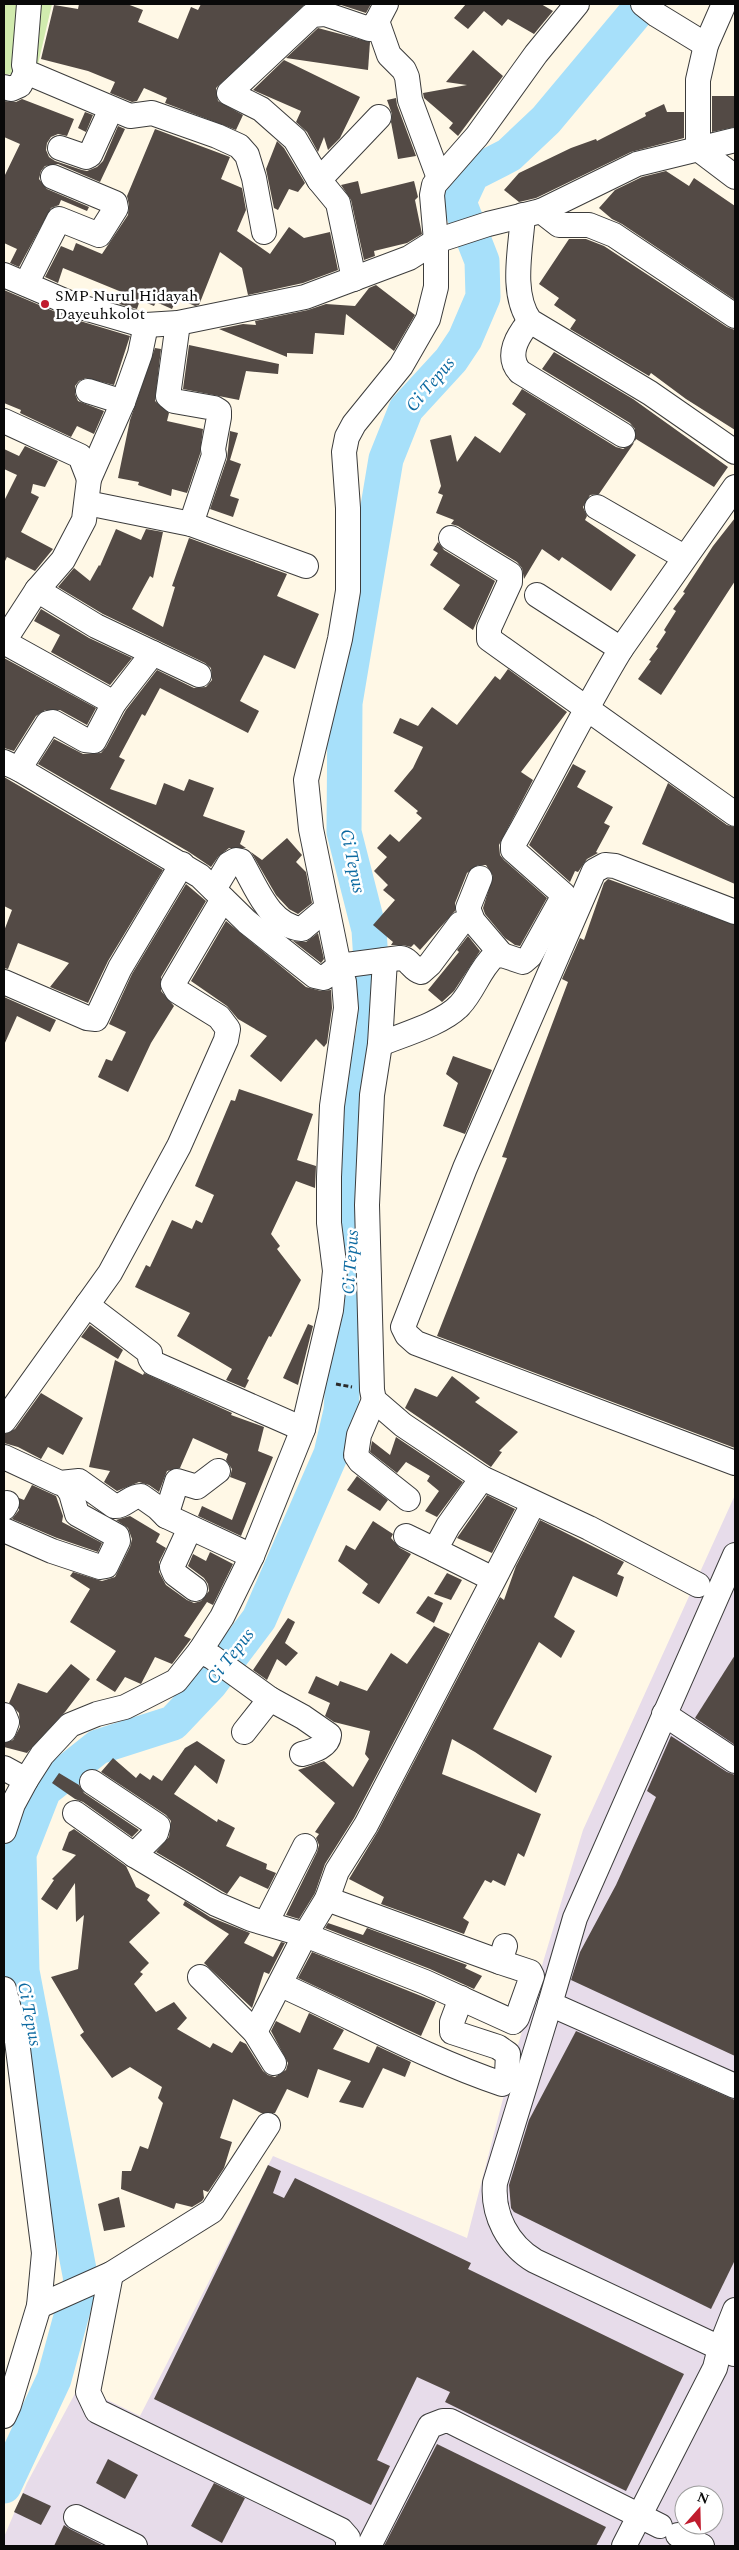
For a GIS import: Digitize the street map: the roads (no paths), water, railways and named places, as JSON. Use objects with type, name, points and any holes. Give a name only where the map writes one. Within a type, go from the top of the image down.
[{"type":"street","points":[[4,87],[12,89],[20,85],[18,64],[28,4]]},
{"type":"street","points":[[4,1832],[13,1804],[26,1780],[42,1755],[70,1725],[97,1714],[125,1707],[176,1681],[206,1654],[252,1556],[303,1429],[331,1310],[335,1270],[330,1224],[329,1178],[332,1106],[346,1008],[342,965],[327,908],[311,829],[306,780],[340,639],[348,592],[348,508],[344,452],[347,437],[354,424],[401,366],[420,337],[428,319],[436,287],[439,239],[432,195],[438,178],[459,159],[536,54],[577,4]]},
{"type":"street","points":[[698,149],[698,80],[706,45],[724,4]]},
{"type":"street","points":[[650,9],[706,45]]},
{"type":"street","points":[[381,12],[389,55],[404,70],[407,77],[410,100],[438,178]]},
{"type":"street","points":[[354,279],[338,204],[319,180],[295,139],[261,109],[229,93],[312,15],[325,14],[369,29],[374,27],[381,12]]},
{"type":"street","points":[[18,64],[111,109],[132,117],[152,114],[217,136],[239,146],[246,155],[254,178],[264,232]]},
{"type":"street","points":[[60,148],[86,157],[90,155],[111,109]]},
{"type":"street","points":[[319,180],[378,117]]},
{"type":"street","points":[[4,275],[74,305],[146,325],[178,323],[305,296],[409,258],[439,239],[532,213],[637,164],[735,140]]},
{"type":"street","points":[[698,149],[735,177]]},
{"type":"street","points":[[26,284],[59,219],[99,235],[116,208],[115,203],[53,177]]},
{"type":"street","points":[[532,213],[559,225],[589,225],[614,235],[735,316]]},
{"type":"street","points":[[532,213],[520,291],[525,314],[530,321],[650,393],[735,452]]},
{"type":"street","points":[[530,321],[523,329],[515,345],[512,361],[515,366],[520,372],[624,435]]},
{"type":"street","points":[[178,323],[168,396],[174,401],[214,408],[219,416],[212,449],[214,455],[191,524]]},
{"type":"street","points":[[114,703],[4,641],[37,590],[63,560],[84,520],[89,479],[123,402],[140,354],[146,325]]},
{"type":"street","points":[[88,391],[123,402]]},
{"type":"street","points":[[4,421],[74,453],[89,479]]},
{"type":"street","points":[[380,1044],[448,1015],[461,1004],[488,962],[494,956],[502,955],[520,962],[527,960],[564,898],[564,894],[512,847],[585,708],[621,649],[735,487]]},
{"type":"street","points":[[87,503],[191,524],[306,566]]},
{"type":"street","points":[[598,507],[684,557]]},
{"type":"street","points":[[451,538],[510,574],[510,582],[489,628],[489,639],[735,814]]},
{"type":"street","points":[[37,590],[96,626],[199,675]]},
{"type":"street","points":[[537,595],[621,649]]},
{"type":"street","points":[[153,653],[114,703],[94,741],[85,740],[52,722],[48,723],[12,766],[182,864],[219,894],[247,922],[315,976],[324,978],[342,965],[405,958],[421,972],[430,964],[460,924]]},
{"type":"street","points":[[4,1421],[110,1274],[179,1146],[226,1040],[228,1032],[226,1024],[219,1017],[177,991],[173,984],[219,894],[229,864],[236,860],[241,861],[273,915],[287,926],[302,929],[327,908]]},
{"type":"street","points":[[4,982],[87,1018],[96,1019],[120,968],[182,864]]},
{"type":"street","points":[[735,912],[615,866],[605,865],[594,871],[465,1168],[403,1327],[407,1335],[416,1343],[735,1463]]},
{"type":"street","points":[[480,878],[468,908],[473,920],[502,955]]},
{"type":"street","points":[[382,960],[380,1044],[372,1095],[367,1205],[372,1390],[374,1400],[359,1435],[356,1455],[360,1461],[408,1499]]},
{"type":"street","points":[[87,1305],[150,1353],[150,1358],[153,1362],[303,1429]]},
{"type":"street","points":[[374,1400],[403,1424],[482,1478],[533,1504],[589,1528],[698,1585]]},
{"type":"street","points":[[4,1457],[65,1484],[71,1493],[77,1514],[117,1537],[118,1541],[105,1567],[52,1552],[4,1530]]},
{"type":"street","points":[[166,1516],[176,1481],[197,1487],[218,1471]]},
{"type":"street","points":[[435,1550],[448,1526],[482,1478]]},
{"type":"street","points":[[65,1484],[79,1481],[114,1506],[120,1506],[132,1497],[140,1496],[166,1516],[252,1556]]},
{"type":"street","points":[[255,2032],[281,1986],[305,1934],[327,1899],[337,1871],[370,1817],[533,1504]]},
{"type":"street","points":[[190,1528],[172,1567],[175,1574],[195,1589]]},
{"type":"street","points":[[406,1536],[493,1579]]},
{"type":"street","points":[[728,2352],[523,2254],[509,2238],[499,2217],[494,2195],[495,2184],[575,1918],[735,1555]]},
{"type":"street","points":[[206,1654],[270,1699],[303,1717],[329,1735],[327,1742],[323,1746],[302,1754]]},
{"type":"street","points":[[244,1732],[270,1699]]},
{"type":"street","points":[[664,1714],[735,1761]]},
{"type":"street","points":[[4,1715],[7,1722],[4,1730]]},
{"type":"street","points":[[4,1768],[26,1780]]},
{"type":"street","points":[[92,1782],[158,1826],[156,1833],[134,1855]]},
{"type":"street","points":[[75,1813],[134,1855],[216,1904],[266,1923],[305,1934],[461,1998],[510,2021],[515,2021],[532,1976],[530,1972],[503,1954],[327,1899]]},
{"type":"street","points":[[266,1923],[305,1846]]},
{"type":"street","points":[[200,1977],[255,2032],[274,2063]]},
{"type":"street","points":[[281,1986],[355,2019],[384,2036],[502,2084],[507,2074],[508,2054],[498,2047],[452,2032],[452,2022],[461,1998]]},
{"type":"street","points":[[4,1989],[17,2041],[44,2253],[46,2304],[4,2416]]},
{"type":"street","points":[[550,2004],[735,2086]]},
{"type":"street","points":[[46,2304],[100,2279],[212,2211],[268,2126]]},
{"type":"street","points":[[100,2279],[88,2392],[96,2411],[341,2530],[348,2538],[348,2546]]},
{"type":"street","points":[[624,2546],[715,2368],[728,2352],[735,2310]]},
{"type":"street","points":[[369,2546],[430,2426],[443,2421],[450,2422],[638,2517],[702,2546]]},
{"type":"street","points":[[76,2517],[135,2546]]},
{"type":"waterway","name":"Ci Tepus","points":[[4,2486],[54,2379],[81,2280],[22,1971],[19,1854],[44,1790],[98,1747],[173,1723],[210,1684],[259,1619],[331,1454],[341,1411],[360,1104],[375,1025],[369,930],[344,832],[345,703],[386,459],[406,409],[451,360],[465,339],[483,297],[482,261],[459,202],[472,174],[509,155],[546,120],[643,4]]},
{"type":"place","name":"SMP Nurul Hidayah Dayeuhkolot","points":[[45,304]]}]
